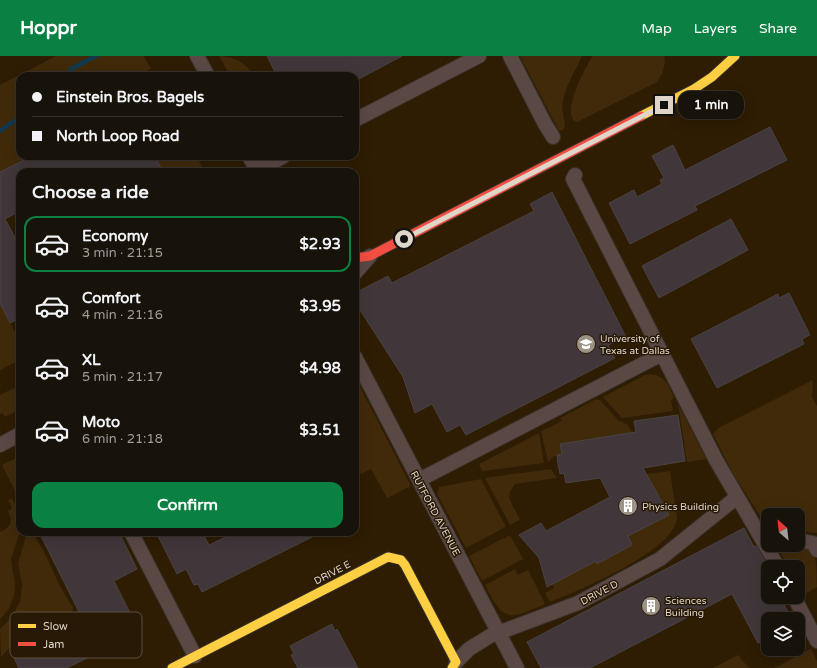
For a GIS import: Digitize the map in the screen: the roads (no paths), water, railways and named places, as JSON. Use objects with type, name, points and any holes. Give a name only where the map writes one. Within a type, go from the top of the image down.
[{"type":"street","points":[[197,56],[206,72]]},
{"type":"street","points":[[359,118],[479,56]]},
{"type":"street","points":[[510,56],[553,137]]},
{"type":"street","points":[[359,257],[370,256],[694,89],[712,77],[735,56]]},
{"type":"street","points":[[262,168],[277,160]]},
{"type":"street","points":[[575,174],[573,179],[662,354],[737,497],[761,530]]},
{"type":"street","points":[[359,268],[370,256]]},
{"type":"street","points":[[419,480],[662,354]]},
{"type":"street","name":"RUTFORD AVENUE","points":[[359,365],[517,668]]},
{"type":"street","points":[[0,444],[16,436]]},
{"type":"street","name":"DRIVE D","points":[[454,665],[477,644],[499,633],[578,603],[660,559],[737,497]]},
{"type":"street","points":[[133,536],[195,656]]},
{"type":"street","points":[[805,541],[813,543],[817,550]]},
{"type":"street","name":"DRIVE E","points":[[172,668],[388,557],[401,560],[405,565],[454,665]]},
{"type":"street","points":[[798,604],[817,641]]},
{"type":"waterway","points":[[69,72],[71,69],[96,56]]},
{"type":"waterway","points":[[0,131],[16,120]]},
{"type":"place","name":"University of Texas at Dallas","points":[[586,344]]},
{"type":"place","name":"Physics Building","points":[[628,506]]},
{"type":"place","name":"Sciences Building","points":[[651,606]]}]
